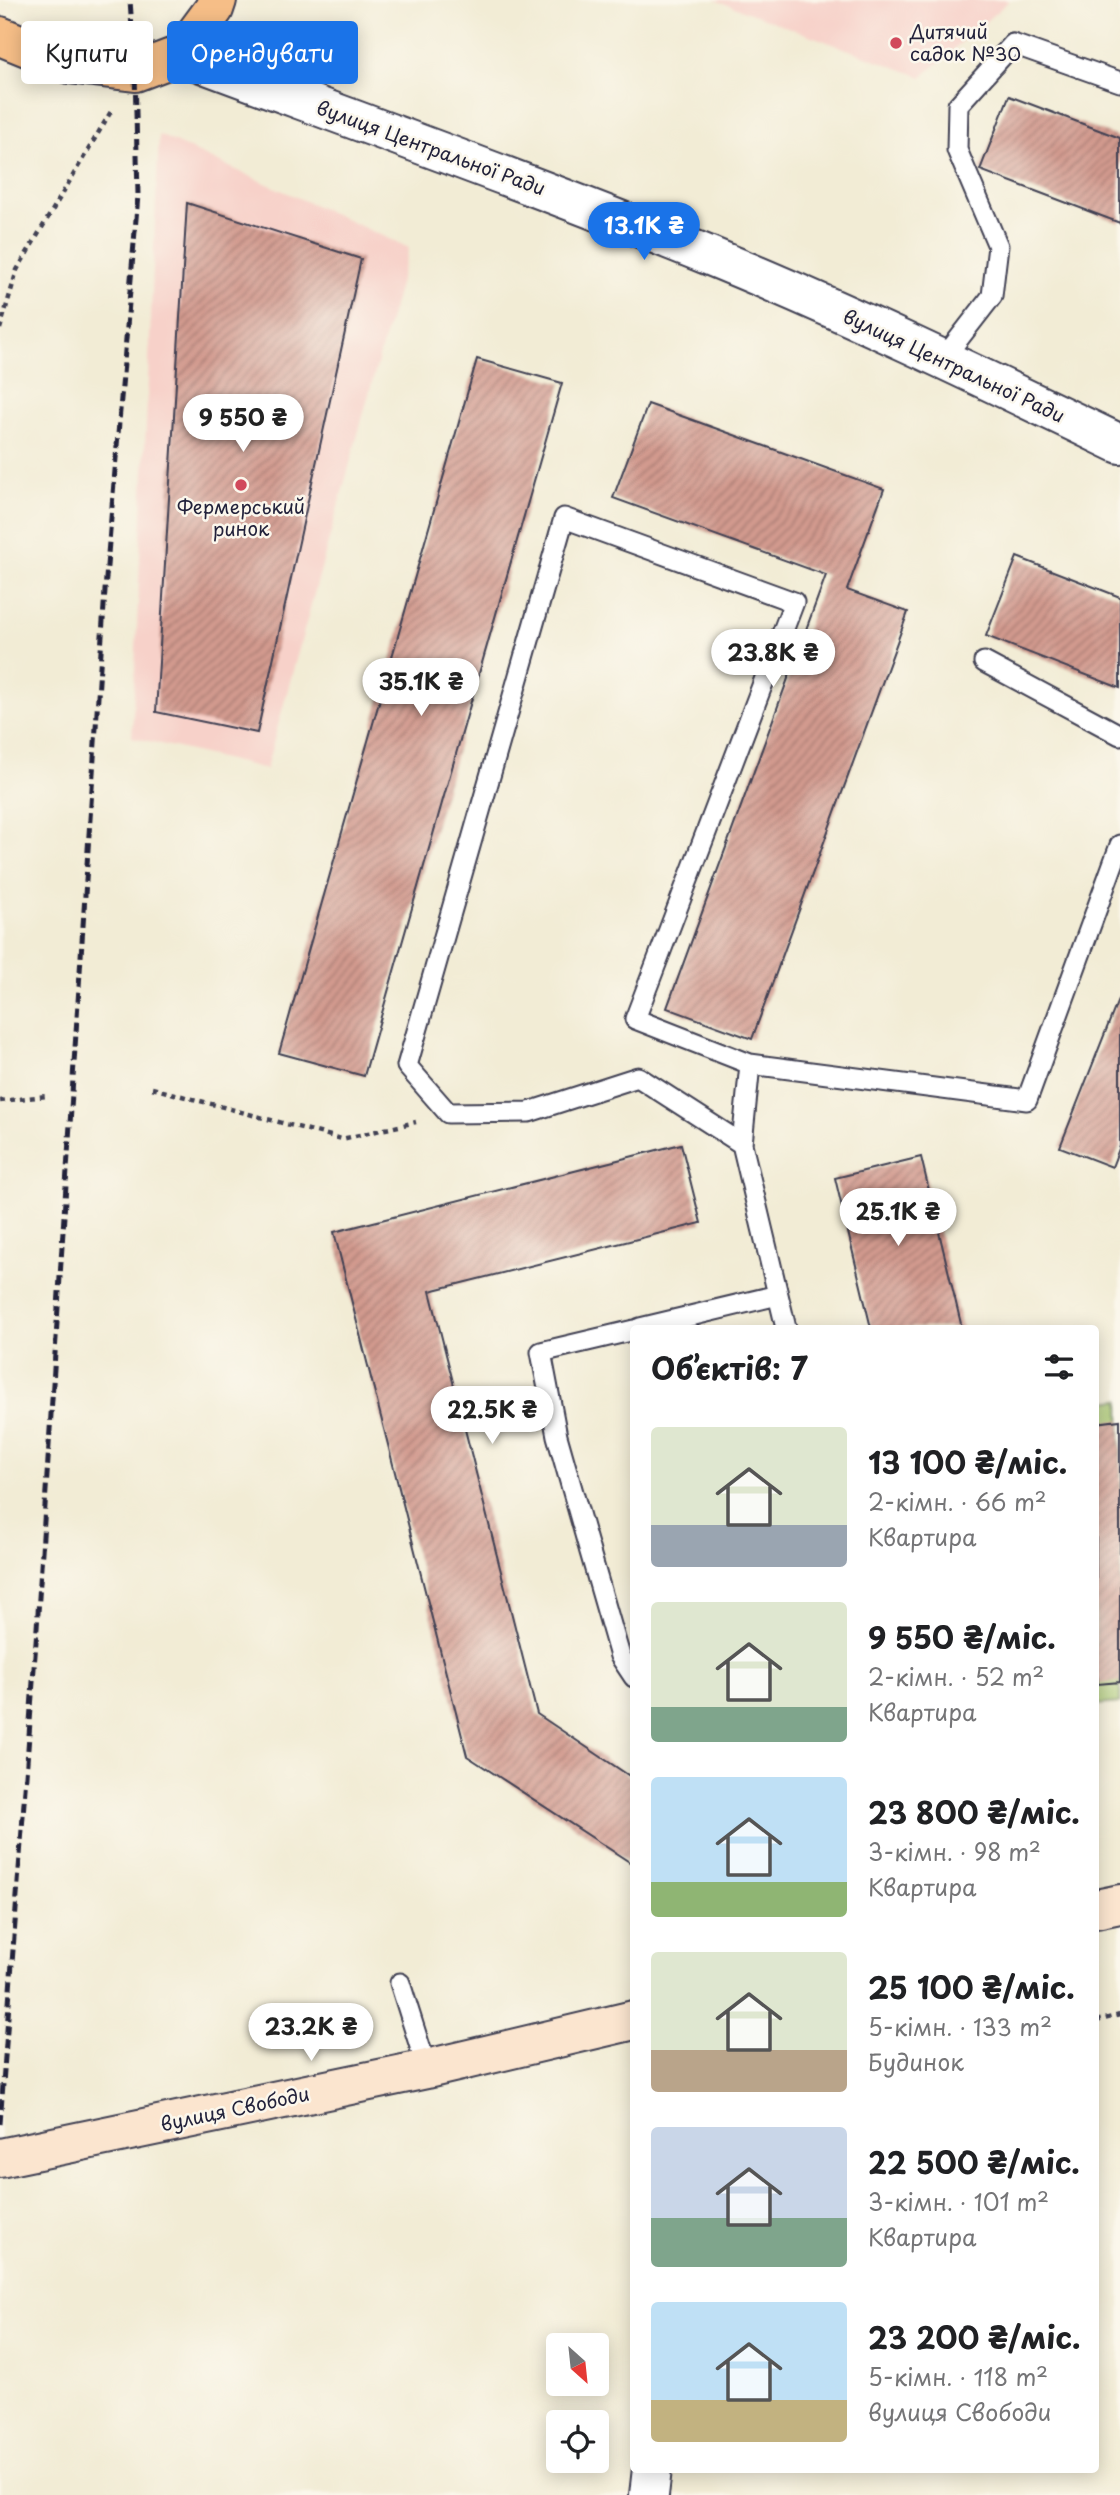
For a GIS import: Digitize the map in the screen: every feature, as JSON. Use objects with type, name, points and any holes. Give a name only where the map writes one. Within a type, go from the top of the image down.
[{"type":"main road","points":[[205,21],[217,0]]},
{"type":"main road","points":[[0,36],[21,45]]},
{"type":"main road","points":[[1099,1908],[1120,1904]]},
{"type":"main road","name":"вулиця Свободи","points":[[0,2158],[427,2069],[630,2021]]},
{"type":"street","name":"вулиця Центральної Ради","points":[[257,84],[713,257],[943,359],[1120,444]]},
{"type":"street","points":[[649,2495],[652,2473]]},
{"type":"lane","points":[[943,359],[992,296],[998,246],[957,150],[958,105],[1013,44],[1120,82]]},
{"type":"lane","points":[[742,1144],[638,1077],[529,1112],[448,1113],[407,1066],[564,518],[794,602],[635,1019],[750,1064],[1027,1100],[1120,845]]},
{"type":"lane","points":[[984,662],[1120,735]]},
{"type":"lane","points":[[750,1064],[742,1144],[785,1325]]},
{"type":"lane","points":[[653,1325],[778,1295]]},
{"type":"lane","points":[[630,1331],[541,1352],[557,1436],[621,1656],[630,1671]]},
{"type":"lane","points":[[400,1983],[427,2069]]},
{"type":"path","points":[[0,329],[17,270],[128,84]]},
{"type":"path","points":[[152,1088],[342,1139],[458,1113]]},
{"type":"path","points":[[0,1101],[47,1097]]},
{"type":"path","points":[[1099,2020],[1120,2015]]},
{"type":"shaded area","name":"Дитячий садок №30","points":[[715,0],[1010,0],[922,77]]},
{"type":"shaded area","name":"Фермерський ринок","points":[[159,135],[409,248],[266,769],[132,737]]},
{"type":"green space","points":[[1120,1400],[1120,1703],[1099,1705],[1099,1403]]},
{"type":"building","points":[[1009,96],[1120,138],[1120,223],[980,170]]},
{"type":"building","name":"Фермерський ринок","points":[[187,203],[361,259],[257,733],[156,712]]},
{"type":"building","points":[[477,359],[562,383],[364,1076],[279,1053]]},
{"type":"building","points":[[648,404],[884,489],[847,590],[908,612],[752,1039],[667,1008],[826,575],[613,498]]},
{"type":"building","points":[[1017,557],[1120,597],[1120,688],[986,636]]},
{"type":"building","points":[[1120,995],[1120,1146],[1112,1167],[1060,1147]]},
{"type":"building","points":[[681,1144],[701,1223],[430,1291],[537,1714],[630,1776],[630,1862],[467,1756],[334,1232]]},
{"type":"building","points":[[921,1157],[961,1325],[870,1325],[835,1178]]},
{"type":"building","points":[[1120,1420],[1120,1682],[1099,1684],[1099,1423]]},
{"type":"railway","points":[[0,2124],[37,1628],[105,590],[138,195],[130,0]]},
{"type":"place","name":"Дитячий садок №30","points":[[896,43]]},
{"type":"place","name":"Фермерський ринок","points":[[241,485]]}]
